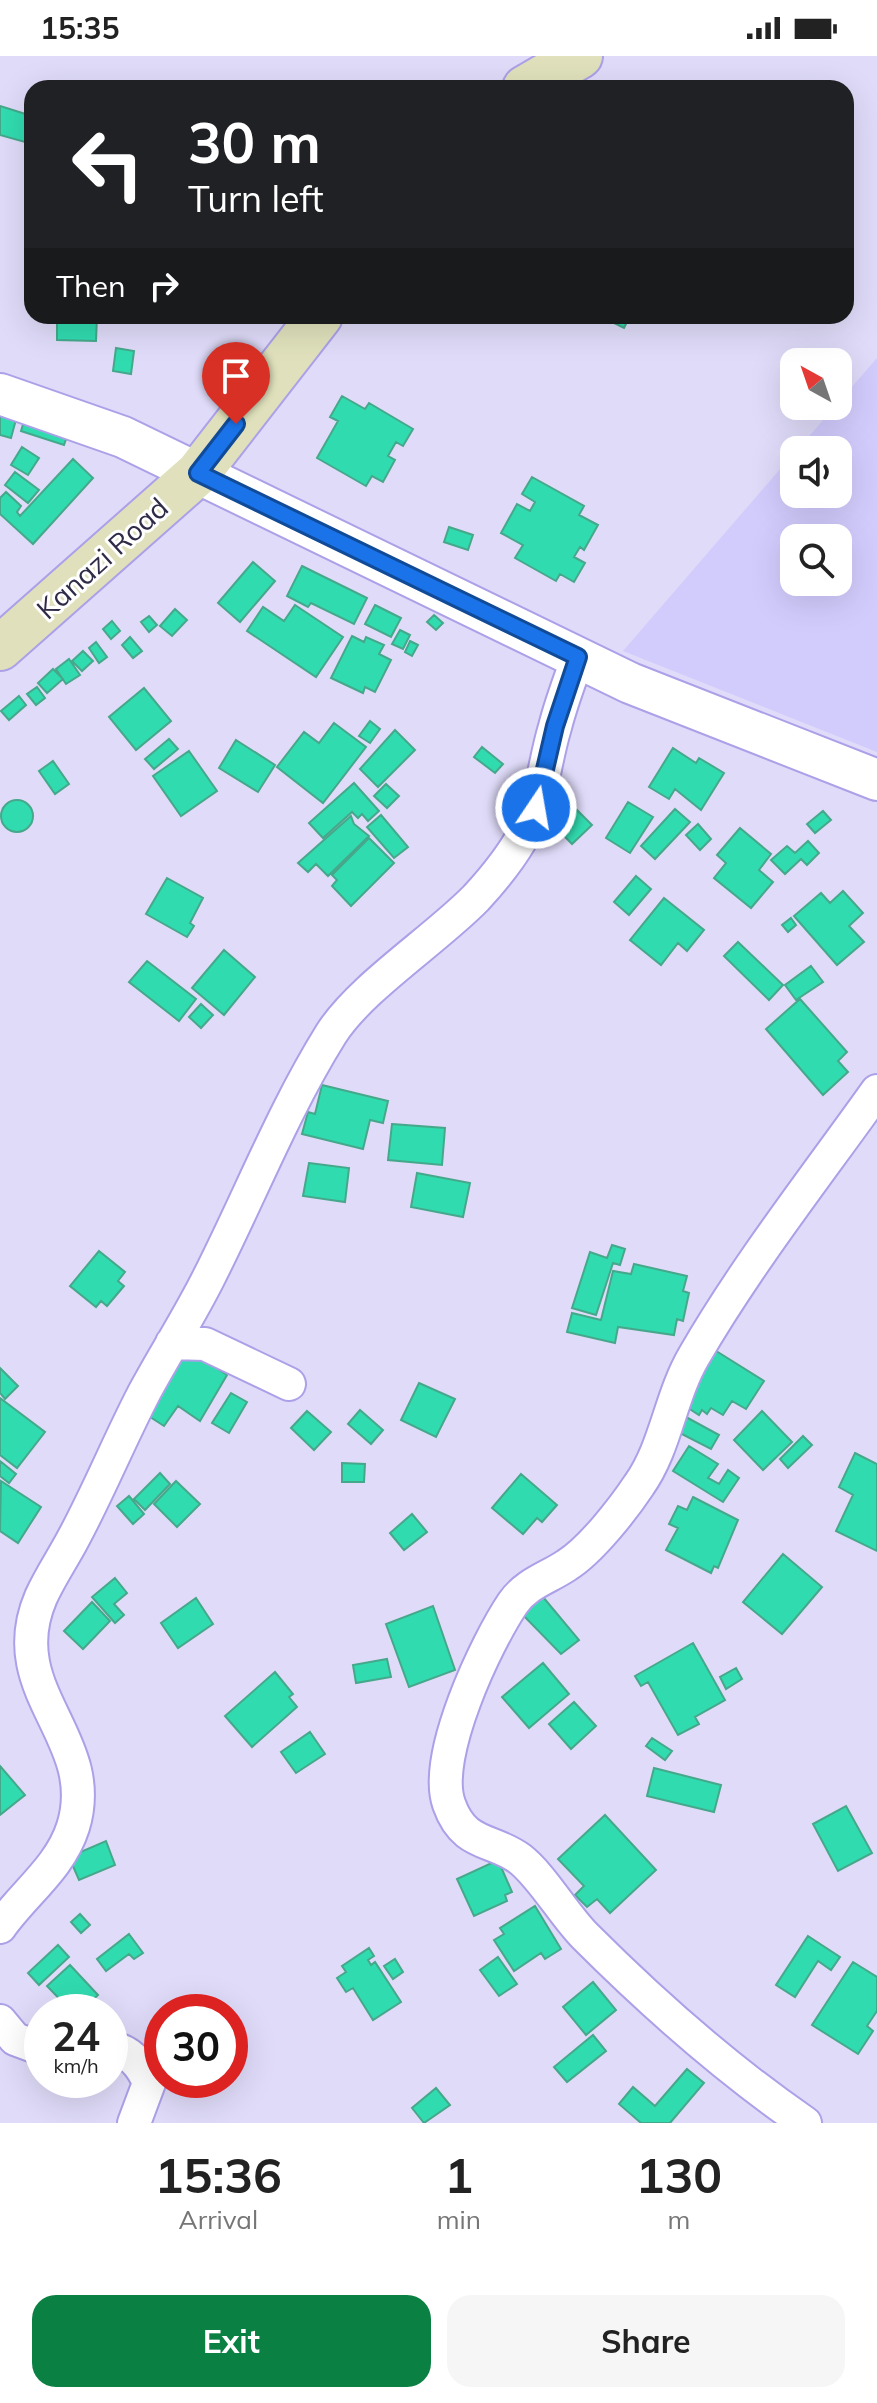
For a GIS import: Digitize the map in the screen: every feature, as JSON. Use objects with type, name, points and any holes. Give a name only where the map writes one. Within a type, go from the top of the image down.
[{"type":"main road","points":[[539,80],[580,56]]},
{"type":"main road","name":"Kanazi Road","points":[[0,648],[198,473],[314,324]]},
{"type":"street","points":[[0,394],[123,437],[663,698],[877,780]]},
{"type":"street","points":[[0,1927],[55,1864],[72,1830],[78,1805],[79,1783],[70,1751],[57,1730],[32,1669],[28,1631],[41,1596],[209,1277],[268,1148],[339,1022],[475,898],[512,851],[536,808],[555,726],[578,657]]},
{"type":"street","points":[[805,2123],[707,2052],[581,1932],[521,1860],[480,1843],[461,1826],[448,1802],[448,1765],[457,1716],[515,1600],[536,1581],[569,1565],[640,1484],[653,1463],[677,1386],[694,1355],[755,1260],[877,1091]]},
{"type":"street","points":[[172,1343],[205,1344],[289,1384]]},
{"type":"street","points":[[0,2021],[15,2039],[24,2042]]},
{"type":"street","points":[[128,2054],[143,2068],[149,2083],[134,2123]]},
{"type":"shaded area","points":[[877,358],[877,752],[623,651],[780,469],[780,508],[852,508],[852,436],[809,436],[823,420],[852,420],[852,387]]},
{"type":"building","points":[[0,106],[24,114],[24,142],[0,135]]},
{"type":"building","points":[[57,324],[97,324],[96,341],[57,340]]},
{"type":"building","points":[[116,348],[134,351],[131,374],[113,371]]},
{"type":"building","points":[[342,396],[365,409],[369,403],[413,429],[403,446],[396,442],[388,456],[395,460],[383,482],[372,476],[366,486],[317,458],[338,421],[330,417]]},
{"type":"building","points":[[0,408],[18,412],[11,438],[0,435]]},
{"type":"building","points":[[27,411],[71,425],[64,445],[21,431]]},
{"type":"building","points":[[22,447],[39,458],[28,475],[11,465]]},
{"type":"building","points":[[73,459],[93,478],[33,544],[0,514],[0,498],[6,492],[21,506],[17,512],[20,516]]},
{"type":"building","points":[[15,472],[39,490],[28,503],[5,485]]},
{"type":"building","points":[[532,477],[584,506],[579,515],[598,525],[584,550],[580,547],[574,557],[585,563],[574,582],[560,574],[556,581],[515,558],[523,545],[501,533],[517,504],[530,511],[535,502],[522,494]]},
{"type":"building","points":[[449,527],[473,535],[468,550],[444,542]]},
{"type":"building","points":[[253,562],[275,581],[240,622],[218,603]]},
{"type":"building","points":[[302,566],[367,598],[354,624],[311,603],[308,607],[287,596]]},
{"type":"building","points":[[295,605],[343,637],[316,677],[247,631],[263,607],[284,621]]},
{"type":"building","points":[[375,605],[401,618],[391,637],[365,624]]},
{"type":"building","points":[[175,609],[187,620],[172,636],[160,626]]},
{"type":"building","points":[[434,615],[443,623],[436,630],[427,622]]},
{"type":"building","points":[[149,616],[157,625],[149,632],[141,622]]},
{"type":"building","points":[[112,621],[120,631],[111,639],[103,629]]},
{"type":"building","points":[[400,630],[410,635],[403,649],[392,644]]},
{"type":"building","points":[[352,636],[364,642],[366,637],[384,645],[379,654],[391,660],[375,692],[365,687],[363,693],[331,678]]},
{"type":"building","points":[[130,637],[142,651],[133,658],[122,645]]},
{"type":"building","points":[[410,641],[418,645],[412,656],[405,652]]},
{"type":"building","points":[[96,642],[107,657],[99,663],[89,648]]},
{"type":"building","points":[[83,651],[93,661],[82,671],[72,661]]},
{"type":"building","points":[[69,659],[80,675],[66,684],[56,669]]},
{"type":"building","points":[[53,669],[63,679],[47,693],[38,683]]},
{"type":"building","points":[[37,687],[45,698],[36,705],[27,694]]},
{"type":"building","points":[[144,688],[171,721],[136,750],[109,717]]},
{"type":"building","points":[[19,696],[26,705],[9,720],[1,711]]},
{"type":"building","points":[[370,721],[380,729],[370,743],[359,736]]},
{"type":"building","points":[[334,723],[366,747],[323,803],[277,767],[304,732],[319,743]]},
{"type":"building","points":[[395,730],[415,750],[378,787],[360,769]]},
{"type":"building","points":[[169,739],[178,749],[154,769],[145,759]]},
{"type":"building","points":[[236,740],[275,765],[258,792],[219,768]]},
{"type":"building","points":[[482,747],[503,764],[495,773],[474,757]]},
{"type":"building","points":[[673,748],[696,763],[699,758],[724,773],[701,810],[675,789],[669,799],[649,787]]},
{"type":"building","points":[[189,751],[217,791],[181,816],[153,776]]},
{"type":"building","points":[[53,761],[69,784],[55,794],[39,771]]},
{"type":"building","points":[[354,783],[379,811],[368,821],[362,814],[358,818],[352,812],[323,838],[309,823]]},
{"type":"building","points":[[386,784],[399,796],[387,808],[374,796]]},
{"type":"building","points":[[563,796],[592,825],[572,844],[544,815]]},
{"type":"building","points":[[17,800],[28,805],[33,816],[28,827],[17,832],[6,827],[1,816],[6,805]]},
{"type":"building","points":[[628,802],[653,817],[630,853],[606,838]]},
{"type":"building","points":[[675,809],[690,822],[655,859],[641,846]]},
{"type":"building","points":[[823,811],[831,820],[815,833],[807,824]]},
{"type":"building","points":[[381,815],[408,847],[394,858],[367,827]]},
{"type":"building","points":[[351,816],[354,824],[369,836],[328,876],[316,864],[308,872],[298,863]]},
{"type":"building","points":[[698,824],[711,839],[700,850],[686,835]]},
{"type":"building","points":[[740,828],[771,854],[759,870],[773,882],[751,908],[714,878],[726,863],[717,855]]},
{"type":"building","points":[[369,838],[394,863],[351,906],[332,886],[337,880],[332,875]]},
{"type":"building","points":[[808,841],[819,853],[807,865],[801,859],[785,874],[771,860],[787,846],[795,853]]},
{"type":"building","points":[[636,876],[651,889],[629,915],[614,902]]},
{"type":"building","points":[[167,878],[203,898],[190,923],[194,926],[187,937],[146,914]]},
{"type":"building","points":[[843,891],[863,913],[849,926],[864,942],[837,965],[794,916],[821,893],[830,903]]},
{"type":"building","points":[[664,898],[704,930],[687,951],[678,943],[661,965],[630,940]]},
{"type":"building","points":[[791,918],[796,925],[788,932],[782,925]]},
{"type":"building","points":[[738,942],[783,985],[769,1000],[724,956]]},
{"type":"building","points":[[224,950],[255,977],[224,1015],[192,988]]},
{"type":"building","points":[[147,961],[196,999],[179,1021],[129,982]]},
{"type":"building","points":[[811,966],[823,982],[796,1000],[785,985]]},
{"type":"building","points":[[800,999],[847,1052],[838,1061],[848,1072],[823,1095],[766,1029]]},
{"type":"building","points":[[201,1004],[213,1015],[201,1028],[189,1017]]},
{"type":"building","points":[[322,1085],[388,1101],[383,1123],[370,1120],[363,1149],[302,1134],[308,1112],[315,1114]]},
{"type":"building","points":[[392,1124],[445,1128],[442,1165],[388,1160]]},
{"type":"building","points":[[309,1163],[349,1168],[345,1202],[303,1196]]},
{"type":"building","points":[[417,1173],[470,1183],[463,1217],[411,1207]]},
{"type":"building","points":[[612,1245],[625,1249],[620,1265],[613,1263],[596,1315],[572,1308],[590,1252],[607,1258]]},
{"type":"building","points":[[99,1251],[125,1272],[118,1281],[124,1286],[107,1306],[101,1301],[96,1307],[70,1286]]},
{"type":"building","points":[[634,1264],[687,1276],[683,1291],[689,1293],[683,1321],[677,1319],[674,1335],[618,1327],[615,1343],[567,1332],[572,1313],[601,1320],[613,1271],[631,1274]]},
{"type":"building","points":[[185,1347],[227,1375],[200,1421],[178,1406],[164,1426],[147,1415]]},
{"type":"building","points":[[713,1349],[764,1381],[746,1409],[732,1401],[723,1415],[711,1408],[707,1414],[702,1410],[699,1415],[685,1406]]},
{"type":"building","points":[[0,1368],[18,1386],[5,1399],[0,1393]]},
{"type":"building","points":[[419,1383],[455,1399],[436,1437],[401,1420]]},
{"type":"building","points":[[231,1393],[247,1402],[229,1433],[212,1423]]},
{"type":"building","points":[[0,1398],[45,1432],[17,1468],[0,1455]]},
{"type":"building","points":[[360,1410],[383,1430],[371,1444],[348,1424]]},
{"type":"building","points":[[307,1411],[331,1432],[314,1450],[291,1428]]},
{"type":"building","points":[[762,1411],[792,1442],[763,1470],[734,1440]]},
{"type":"building","points":[[686,1417],[719,1435],[711,1449],[678,1432]]},
{"type":"building","points":[[803,1436],[812,1445],[788,1468],[780,1459]]},
{"type":"building","points":[[689,1446],[718,1464],[708,1478],[719,1484],[728,1470],[739,1478],[723,1502],[673,1471]]},
{"type":"building","points":[[855,1453],[877,1464],[877,1551],[836,1531],[853,1495],[839,1487]]},
{"type":"building","points":[[0,1461],[16,1474],[9,1483],[0,1476]]},
{"type":"building","points":[[342,1463],[365,1464],[364,1482],[342,1482]]},
{"type":"building","points":[[160,1473],[170,1484],[145,1510],[134,1499]]},
{"type":"building","points":[[521,1474],[557,1505],[542,1522],[537,1518],[523,1534],[492,1508]]},
{"type":"building","points":[[1,1481],[41,1507],[18,1543],[0,1531]]},
{"type":"building","points":[[176,1481],[200,1504],[177,1527],[154,1504]]},
{"type":"building","points":[[129,1496],[144,1514],[133,1524],[117,1506]]},
{"type":"building","points":[[693,1497],[738,1520],[718,1568],[714,1566],[711,1573],[666,1550],[678,1528],[669,1524],[678,1506],[687,1510]]},
{"type":"building","points":[[412,1514],[427,1532],[404,1550],[390,1533]]},
{"type":"building","points":[[783,1554],[822,1587],[782,1634],[743,1602]]},
{"type":"building","points":[[115,1578],[127,1593],[114,1604],[124,1615],[115,1623],[92,1597]]},
{"type":"building","points":[[543,1597],[579,1640],[561,1654],[522,1614]]},
{"type":"building","points":[[196,1598],[213,1624],[178,1648],[161,1623]]},
{"type":"building","points":[[92,1602],[110,1621],[83,1649],[64,1631]]},
{"type":"building","points":[[433,1606],[455,1670],[409,1687],[386,1624]]},
{"type":"building","points":[[693,1643],[725,1700],[695,1717],[699,1724],[678,1735],[648,1682],[641,1686],[635,1676]]},
{"type":"building","points":[[387,1659],[391,1677],[356,1683],[353,1665]]},
{"type":"building","points":[[543,1663],[569,1694],[529,1728],[502,1697]]},
{"type":"building","points":[[736,1668],[742,1679],[726,1689],[720,1677]]},
{"type":"building","points":[[275,1672],[293,1694],[289,1697],[297,1707],[252,1747],[225,1716]]},
{"type":"building","points":[[574,1702],[596,1726],[571,1749],[549,1724]]},
{"type":"building","points":[[310,1732],[325,1754],[296,1773],[281,1752]]},
{"type":"building","points":[[652,1738],[672,1751],[665,1760],[646,1746]]},
{"type":"building","points":[[0,1766],[25,1795],[0,1815]]},
{"type":"building","points":[[654,1768],[721,1785],[714,1812],[647,1796]]},
{"type":"building","points":[[846,1806],[872,1853],[838,1871],[813,1824]]},
{"type":"building","points":[[605,1815],[656,1870],[610,1913],[597,1899],[587,1907],[575,1895],[584,1886],[558,1859]]},
{"type":"building","points":[[106,1841],[115,1865],[79,1880],[69,1857]]},
{"type":"building","points":[[498,1860],[512,1892],[505,1895],[507,1901],[474,1916],[457,1879]]},
{"type":"building","points":[[535,1906],[561,1949],[545,1959],[541,1953],[514,1971],[494,1940],[504,1934],[500,1928]]},
{"type":"building","points":[[80,1914],[90,1925],[81,1933],[71,1922]]},
{"type":"building","points":[[129,1934],[143,1953],[134,1959],[129,1954],[106,1971],[97,1959]]},
{"type":"building","points":[[808,1936],[840,1957],[831,1970],[818,1961],[795,1997],[776,1985]]},
{"type":"building","points":[[58,1945],[69,1957],[39,1985],[28,1973]]},
{"type":"building","points":[[369,1948],[374,1956],[368,1960],[371,1965],[375,1962],[401,2002],[373,2020],[353,1988],[346,1992],[337,1978],[346,1972],[342,1966]]},
{"type":"building","points":[[498,1957],[517,1984],[499,1996],[480,1970]]},
{"type":"building","points":[[395,1959],[403,1972],[393,1979],[384,1966]]},
{"type":"building","points":[[853,1962],[877,1977],[877,2011],[867,2026],[873,2031],[858,2054],[812,2025]]},
{"type":"building","points":[[70,1965],[97,1994],[55,1994],[47,1986]]},
{"type":"building","points":[[593,1982],[616,2010],[586,2035],[563,2007]]},
{"type":"building","points":[[593,2035],[606,2051],[567,2082],[554,2067]]},
{"type":"building","points":[[687,2069],[704,2083],[670,2123],[641,2123],[619,2104],[633,2087],[655,2106]]},
{"type":"building","points":[[436,2088],[450,2105],[424,2123],[412,2108]]},
{"type":"route","points":[[236,424],[198,473],[578,657],[555,726],[536,808]]}]
